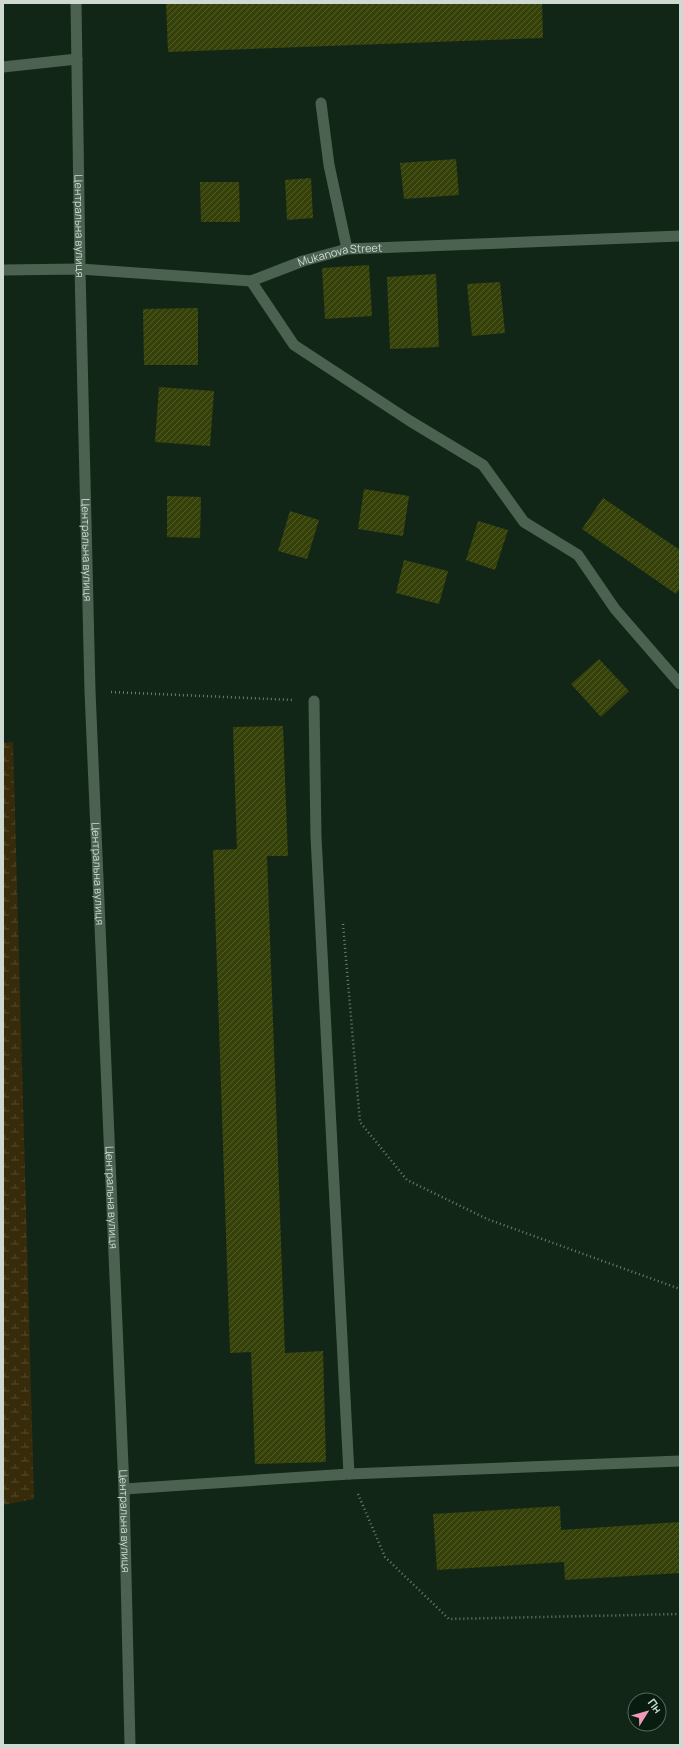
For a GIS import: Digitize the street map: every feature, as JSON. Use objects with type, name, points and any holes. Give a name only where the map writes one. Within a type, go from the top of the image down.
[{"type":"street","name":"Центральна вулиця","points":[[76,3],[80,269],[90,692],[124,1489],[130,1745]]},
{"type":"street","points":[[3,68],[77,59]]},
{"type":"street","points":[[321,103],[329,165],[346,249]]},
{"type":"street","name":"Mukanova Street","points":[[3,270],[80,269],[251,281],[303,261],[346,249],[680,236]]},
{"type":"street","points":[[251,281],[294,345],[410,421],[484,465],[524,522],[578,555],[615,609],[680,684]]},
{"type":"street","points":[[314,701],[316,836],[350,1474]]},
{"type":"street","points":[[124,1489],[350,1474],[680,1461]]},
{"type":"path","points":[[90,692],[314,701]]},
{"type":"path","points":[[342,918],[360,1122],[407,1180],[487,1219],[680,1289]]},
{"type":"path","points":[[350,1474],[385,1557],[449,1619],[680,1614]]},
{"type":"green space","points":[[13,742],[34,1499],[3,1505],[3,743]]},
{"type":"building","points":[[166,3],[542,3],[543,38],[168,52]]},
{"type":"building","points":[[456,159],[459,195],[404,199],[400,163]]},
{"type":"building","points":[[311,178],[313,218],[287,220],[285,180]]},
{"type":"building","points":[[200,182],[239,182],[240,222],[201,222]]},
{"type":"building","points":[[369,265],[372,316],[325,319],[322,268]]},
{"type":"building","points":[[436,274],[439,347],[390,349],[387,277]]},
{"type":"building","points":[[500,282],[505,333],[472,336],[467,284]]},
{"type":"building","points":[[198,308],[198,365],[144,365],[143,309]]},
{"type":"building","points":[[159,387],[214,391],[210,446],[155,442]]},
{"type":"building","points":[[364,489],[409,496],[403,536],[358,529]]},
{"type":"building","points":[[167,496],[201,497],[200,538],[167,537]]},
{"type":"building","points":[[603,498],[680,550],[680,588],[676,594],[582,529]]},
{"type":"building","points":[[290,511],[319,520],[307,559],[278,551]]},
{"type":"building","points":[[478,521],[508,530],[495,570],[466,560]]},
{"type":"building","points":[[404,560],[448,571],[439,604],[396,593]]},
{"type":"building","points":[[599,659],[629,691],[601,717],[571,684]]},
{"type":"building","points":[[283,726],[288,856],[267,856],[285,1353],[323,1351],[326,1462],[255,1464],[251,1352],[230,1353],[213,850],[237,849],[233,727]]},
{"type":"building","points":[[560,1506],[561,1530],[680,1522],[680,1573],[565,1580],[564,1562],[437,1570],[433,1514]]}]
